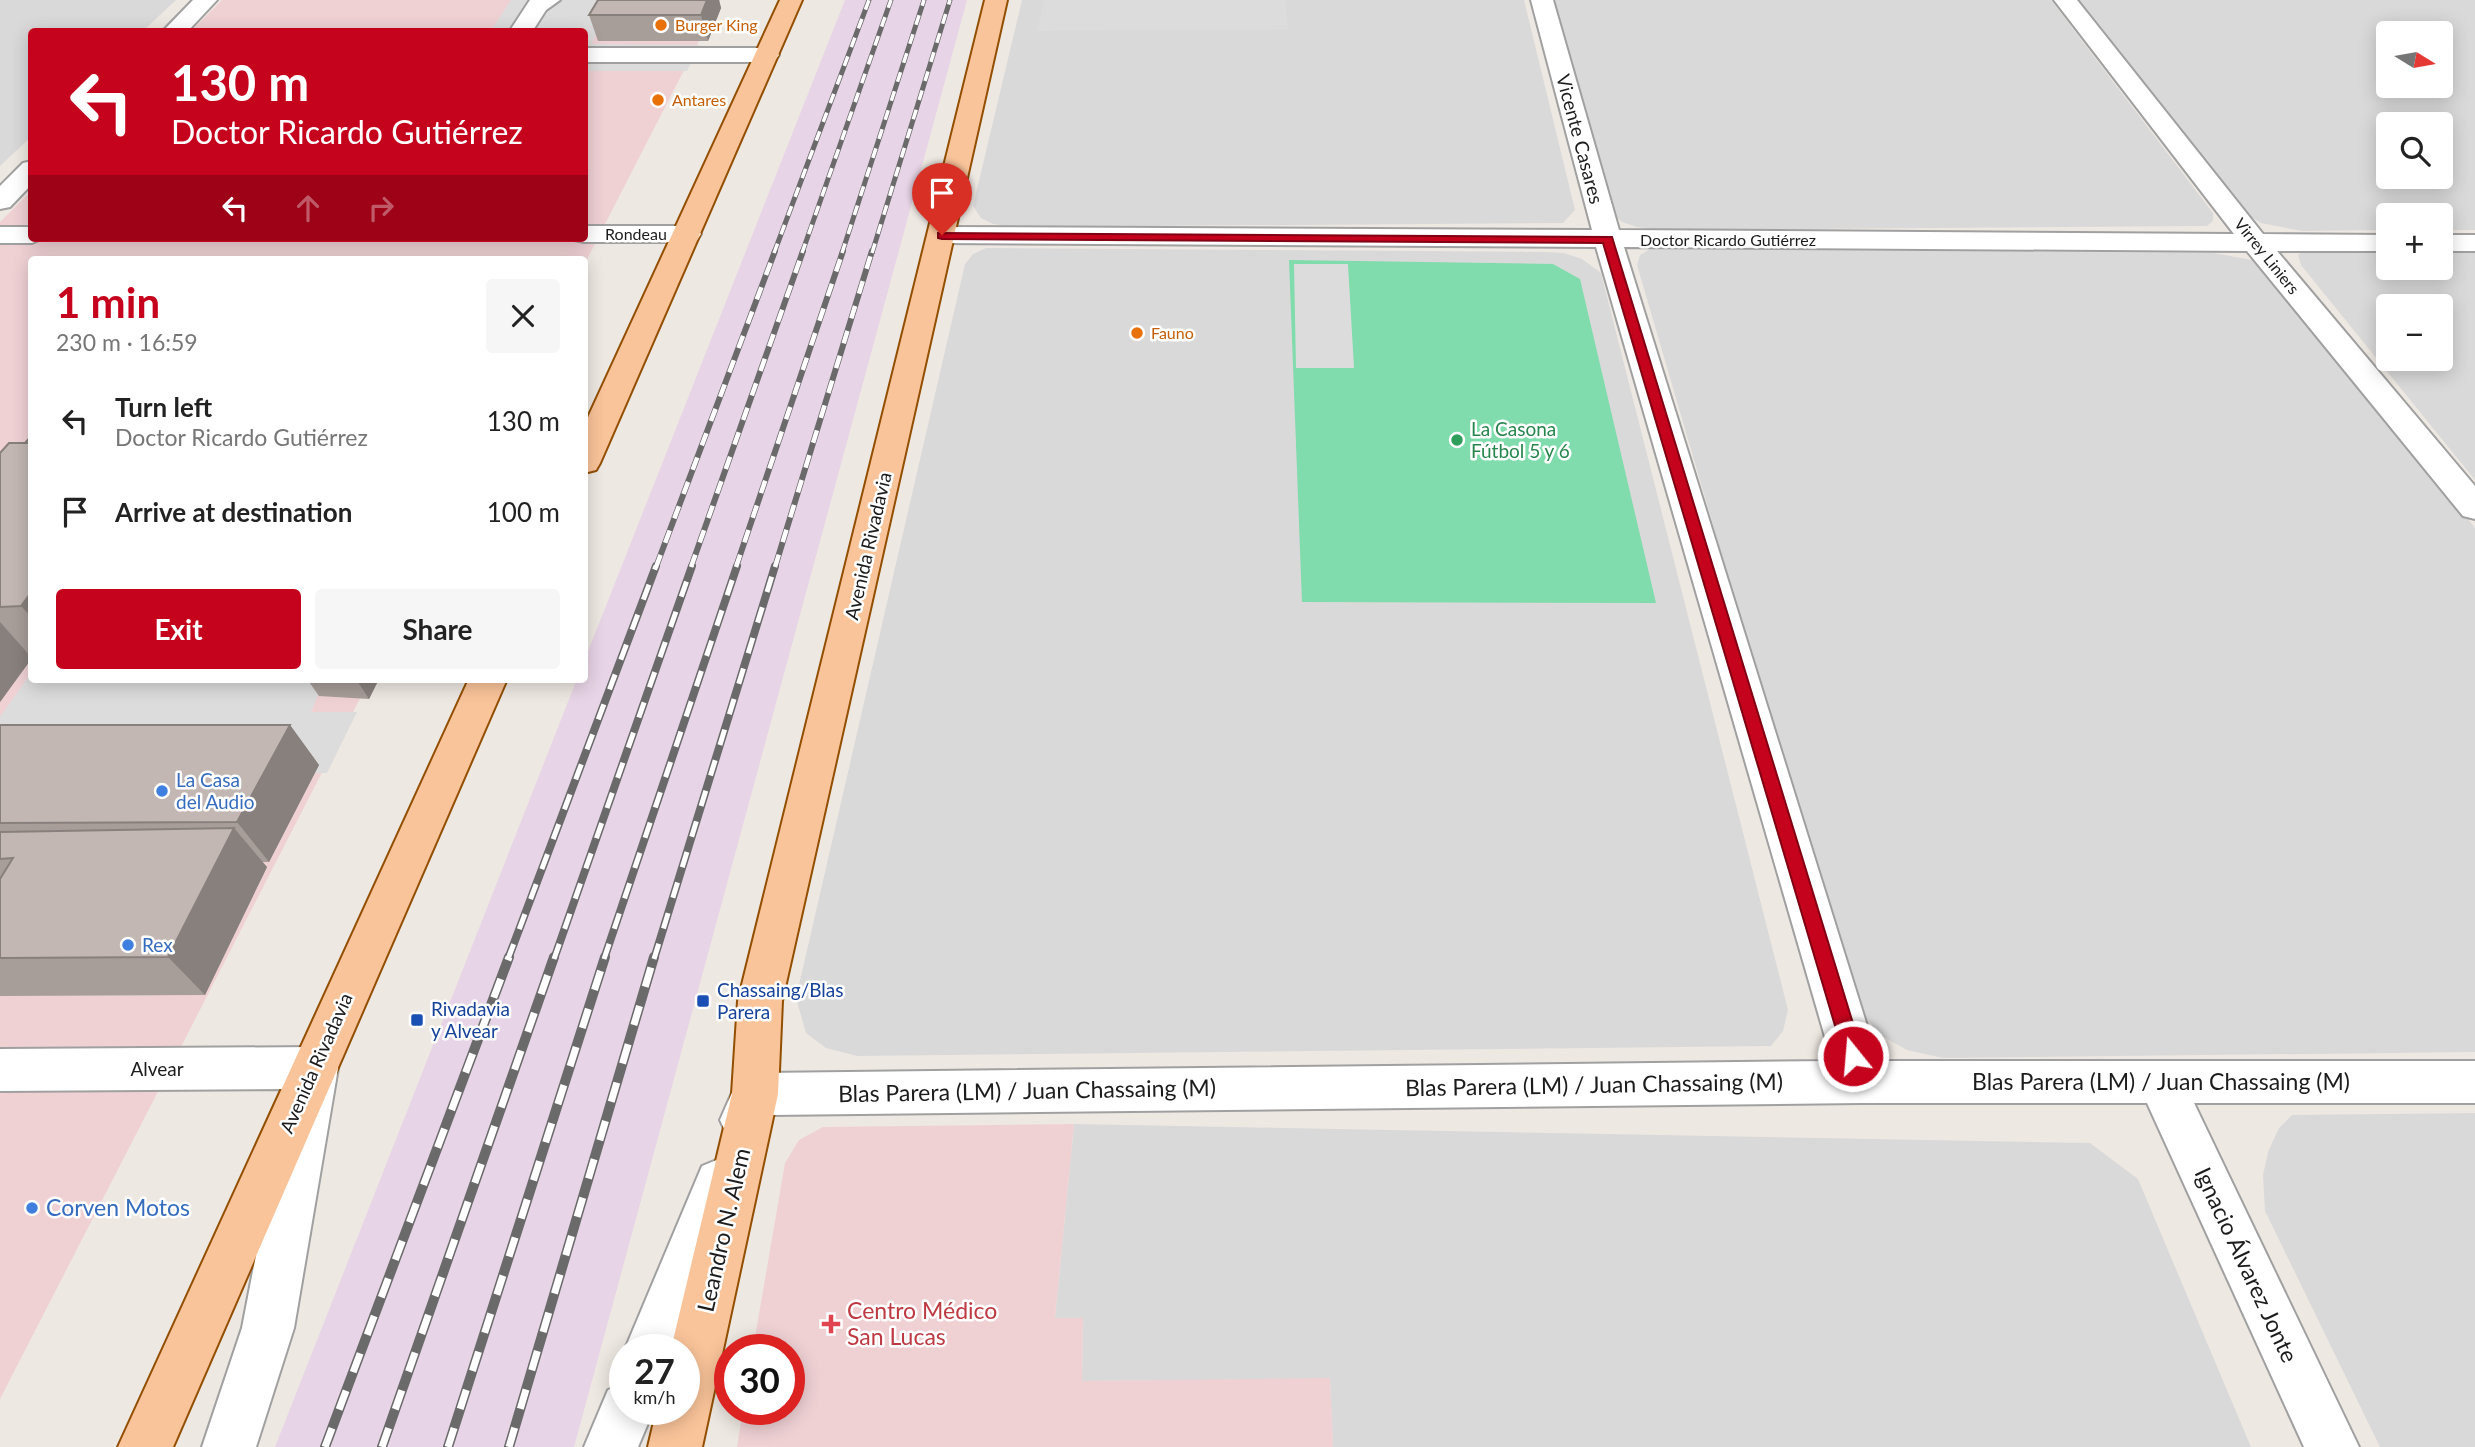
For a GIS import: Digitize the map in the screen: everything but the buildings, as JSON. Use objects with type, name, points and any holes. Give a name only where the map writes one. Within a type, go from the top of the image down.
[{"type":"main road","points":[[588,454],[791,0]]},
{"type":"main road","name":"Avenida Rivadavia","points":[[755,1094],[760,1001],[996,0]]},
{"type":"main road","name":"Avenida Rivadavia","points":[[145,1447],[486,683]]},
{"type":"main road","name":"Leandro N. Alem","points":[[700,1337],[755,1094]]},
{"type":"main road","name":"Leandro N. Alem","points":[[675,1447],[680,1425]]},
{"type":"street","points":[[177,28],[206,0]]},
{"type":"street","points":[[523,28],[538,5],[549,0]]},
{"type":"street","name":"Vicente Casares","points":[[1542,0],[1608,240],[1861,1082]]},
{"type":"street","name":"Virrey Liniers","points":[[2065,0],[2256,243],[2475,508]]},
{"type":"street","points":[[588,55],[766,55]]},
{"type":"street","points":[[0,201],[28,173]]},
{"type":"street","name":"Rondeau","points":[[588,234],[687,234]]},
{"type":"street","points":[[0,236],[28,235]]},
{"type":"street","name":"Doctor Ricardo Gutiérrez","points":[[942,235],[2376,243]]},
{"type":"street","points":[[2453,243],[2475,243]]},
{"type":"street","points":[[229,1447],[268,1328],[315,1068]]},
{"type":"street","name":"Alvear","points":[[0,1070],[315,1068]]},
{"type":"street","name":"Blas Parera (LM) / Juan Chassaing (M)","points":[[755,1094],[1861,1082],[2475,1082]]},
{"type":"street","name":"Ignacio Álvarez Jonte","points":[[2161,1083],[2332,1447]]},
{"type":"street","points":[[657,1334],[755,1094]]},
{"type":"street","points":[[611,1447],[620,1425]]},
{"type":"shaded area","points":[[0,0],[176,0],[146,28],[28,28],[28,140],[0,166]]},
{"type":"shaded area","points":[[222,0],[720,0],[588,257],[28,256],[28,683],[368,683],[0,1399],[0,222],[28,194],[28,242],[588,242],[588,28],[194,28]]},
{"type":"shaded area","points":[[511,0],[644,0],[613,5],[591,44],[700,45],[687,71],[588,71],[588,28],[493,28]]},
{"type":"shaded area","points":[[845,0],[967,0],[574,1447],[275,1447],[575,683],[588,683],[588,651]]},
{"type":"shaded area","points":[[1022,0],[1524,0],[1575,210],[1563,223],[1013,227],[993,224],[981,218],[973,206]]},
{"type":"shaded area","points":[[1044,0],[1285,0],[1288,29],[1037,31]]},
{"type":"shaded area","points":[[1549,0],[2051,0],[2213,213],[2213,221],[2207,226],[1658,230],[1637,227],[1622,222],[1607,209]]},
{"type":"shaded area","points":[[2073,0],[2475,0],[2475,230],[2453,230],[2453,203],[2376,203],[2376,230],[2302,231],[2261,223],[2240,210]]},
{"type":"shaded area","points":[[986,248],[1547,252],[1564,253],[1582,259],[1601,273],[1788,1010],[1783,1031],[1771,1046],[857,1056],[826,1048],[806,1033],[796,998],[965,264],[973,254]]},
{"type":"shaded area","points":[[1650,249],[2214,253],[2252,260],[2279,274],[2475,528],[2475,1052],[1943,1058],[1907,1050],[1880,1035],[1852,1000],[1637,265],[1640,255]]},
{"type":"shaded area","points":[[2306,249],[2376,250],[2376,280],[2453,280],[2453,250],[2475,250],[2475,480],[2387,371],[2453,371],[2453,294],[2376,294],[2376,358],[2301,265],[2298,255]]},
{"type":"shaded area","points":[[1294,264],[1348,264],[1354,368],[1296,368]]},
{"type":"shaded area","points":[[28,677],[28,683],[323,683],[311,712],[357,712],[327,773],[0,771],[0,717]]},
{"type":"shaded area","points":[[2475,1113],[2475,1447],[2380,1447],[2265,1211],[2263,1175],[2268,1152],[2279,1128],[2292,1115]]},
{"type":"shaded area","points":[[1074,1124],[2090,1143],[2138,1179],[2251,1447],[1333,1447],[1330,1379],[1082,1381],[1083,1318],[1055,1318]]},
{"type":"shaded area","points":[[1074,1124],[1055,1318],[1083,1318],[1082,1381],[1330,1378],[1333,1447],[737,1447],[740,1425],[805,1425],[805,1334],[756,1334],[785,1163],[799,1140],[823,1127]]},
{"type":"green space","name":"La Casona Fútbol 5 y 6","points":[[1289,260],[1553,264],[1580,279],[1656,603],[1302,602]]},
{"type":"railway","points":[[774,253],[869,0]]},
{"type":"railway","points":[[802,253],[891,0]]},
{"type":"railway","points":[[842,253],[924,0]]},
{"type":"railway","points":[[872,253],[950,0]]},
{"type":"railway","points":[[656,567],[775,251]]},
{"type":"railway","points":[[691,567],[803,251]]},
{"type":"railway","points":[[736,567],[843,251]]},
{"type":"railway","points":[[775,567],[872,251]]},
{"type":"railway","points":[[508,959],[656,566]]},
{"type":"railway","points":[[554,959],[692,566]]},
{"type":"railway","points":[[604,959],[737,566]]},
{"type":"railway","points":[[654,959],[775,566]]},
{"type":"railway","points":[[325,1447],[509,957]]},
{"type":"railway","points":[[382,1447],[554,957]]},
{"type":"railway","points":[[448,1447],[605,957]]},
{"type":"railway","points":[[509,1447],[654,957]]},
{"type":"place","name":"Burger King","points":[[661,25]]},
{"type":"place","name":"Antares","points":[[658,100]]},
{"type":"place","name":"Fauno","points":[[1137,333]]},
{"type":"place","name":"La Casona Fútbol 5 y 6","points":[[1457,440]]},
{"type":"place","name":"La Casa del Audio","points":[[162,791]]},
{"type":"place","name":"Rex","points":[[128,945]]},
{"type":"place","name":"Chassaing/Blas Parera","points":[[703,1001]]},
{"type":"place","name":"Rivadavia y Alvear","points":[[417,1020]]},
{"type":"place","name":"Corven Motos","points":[[32,1208]]},
{"type":"place","name":"Centro Médico San Lucas","points":[[831,1324]]},
{"type":"route","points":[[942,235],[1608,240],[1853,1056]]}]
